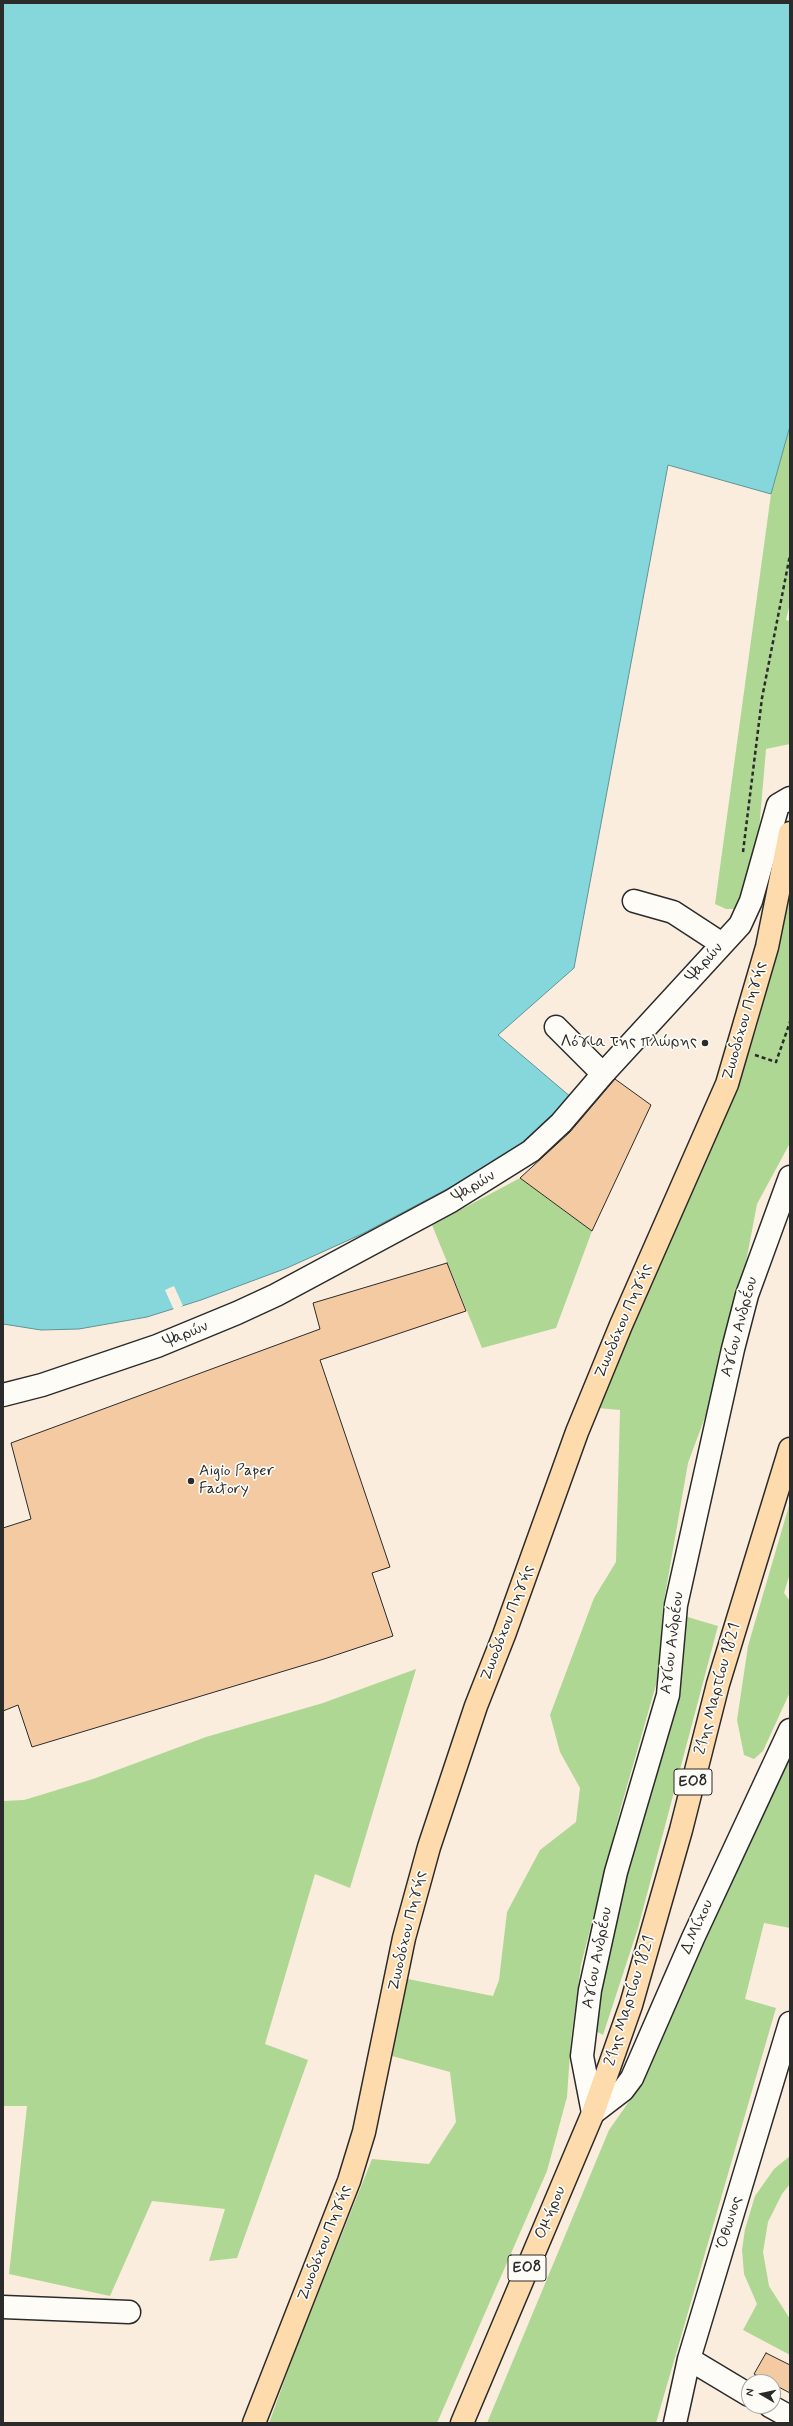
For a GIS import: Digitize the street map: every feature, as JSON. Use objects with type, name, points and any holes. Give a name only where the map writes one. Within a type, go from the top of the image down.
[{"type":"main road","name":"Ζωοδόχου Πηγής","points":[[254,2423],[338,2210],[362,2139],[404,1938],[429,1847],[476,1706],[510,1621],[577,1432],[621,1325],[727,1084],[767,946],[790,833]]},
{"type":"main road","name":"21ης Μαρτίου 1821","points":[[593,2113],[631,2005],[681,1830],[724,1662],[790,1449]]},
{"type":"main road","name":"Ομήρου","points":[[462,2423],[593,2113]]},
{"type":"street","name":"Ψαρών","points":[[3,1395],[42,1385],[158,1346],[199,1330],[283,1291],[451,1201],[509,1166],[531,1150],[561,1123],[603,1074],[740,925],[751,901],[778,805],[790,798]]},
{"type":"street","points":[[634,901],[673,912],[722,944]]},
{"type":"street","points":[[556,1027],[603,1074]]},
{"type":"street","name":"Αγίου Ανδρέου","points":[[593,2113],[582,2056],[590,1990],[616,1872],[668,1695],[676,1605],[688,1542],[733,1349],[747,1295],[790,1177]]},
{"type":"street","name":"Δ.Μίχου","points":[[593,2113],[623,2090],[632,2078],[699,1925],[790,1730]]},
{"type":"street","name":"Όθωνος","points":[[675,2423],[689,2359],[789,2029]]},
{"type":"street","points":[[3,2307],[129,2312]]},
{"type":"street","points":[[689,2359],[741,2390]]},
{"type":"street","points":[[781,2412],[790,2417]]},
{"type":"path","points":[[743,854],[762,698],[790,554]]},
{"type":"path","points":[[776,1062],[790,1022]]},
{"type":"green space","points":[[790,426],[790,603],[786,620],[790,621],[790,744],[766,749],[759,831],[736,909],[726,909],[715,904],[771,494]]},
{"type":"green space","points":[[790,878],[790,1143],[757,1204],[746,1262],[708,1409],[688,1463],[663,1607],[658,1678],[621,1807],[581,1965],[571,2039],[567,2097],[547,2171],[437,2423],[269,2423],[296,2349],[372,2159],[429,2164],[456,2122],[450,2072],[392,2056],[408,1979],[493,1996],[499,1980],[507,1912],[540,1850],[576,1822],[580,1788],[560,1752],[550,1715],[594,1598],[616,1562],[620,1410],[598,1408],[744,1065],[756,1030],[779,943]]},
{"type":"green space","points":[[520,1178],[592,1231],[556,1328],[482,1348],[432,1225]]},
{"type":"green space","points":[[790,1502],[790,1573],[784,1593],[790,1601],[790,1692],[763,1751],[754,1759],[744,1755],[737,1720],[748,1646]]},
{"type":"green space","points":[[681,1615],[718,1626],[638,1928],[603,2035],[596,2031],[595,2023]]},
{"type":"green space","points":[[416,1669],[350,1888],[315,1874],[265,2044],[308,2060],[237,2258],[209,2261],[225,2209],[152,2201],[110,2296],[9,2274],[27,2106],[3,2106],[3,1801],[24,1800],[93,1779],[206,1737],[323,1703]]},
{"type":"green space","points":[[790,1748],[790,1928],[764,1923],[745,1999],[776,2008],[656,2423],[487,2423],[609,2130],[642,2083],[679,1987]]},
{"type":"green space","points":[[790,2156],[790,2184],[782,2194],[768,2222],[763,2252],[769,2286],[790,2319],[790,2355],[743,2330],[757,2304],[744,2274],[742,2250],[745,2229],[755,2196],[774,2169]]},
{"type":"water","points":[[3,3],[790,3],[790,426],[771,494],[668,465],[574,968],[498,1035],[572,1098],[530,1140],[479,1172],[362,1234],[287,1268],[201,1300],[147,1317],[79,1329],[41,1330],[3,1324]]},
{"type":"pier","points":[[174,1286],[183,1306],[174,1310],[165,1290]]},
{"type":"building","points":[[615,1079],[651,1105],[592,1231],[520,1178],[570,1132]]},
{"type":"building","name":"Aigio Paper Factory","points":[[447,1263],[466,1311],[320,1360],[390,1567],[372,1573],[393,1636],[324,1659],[32,1747],[18,1705],[3,1711],[3,1528],[31,1519],[11,1443],[320,1329],[313,1303]]},
{"type":"building","points":[[766,2353],[790,2365],[790,2393],[781,2388],[781,2374],[754,2374]]},
{"type":"place","name":"Λόγια της πλώρης","points":[[705,1043]]},
{"type":"place","name":"Aigio Paper Factory","points":[[191,1481]]}]
